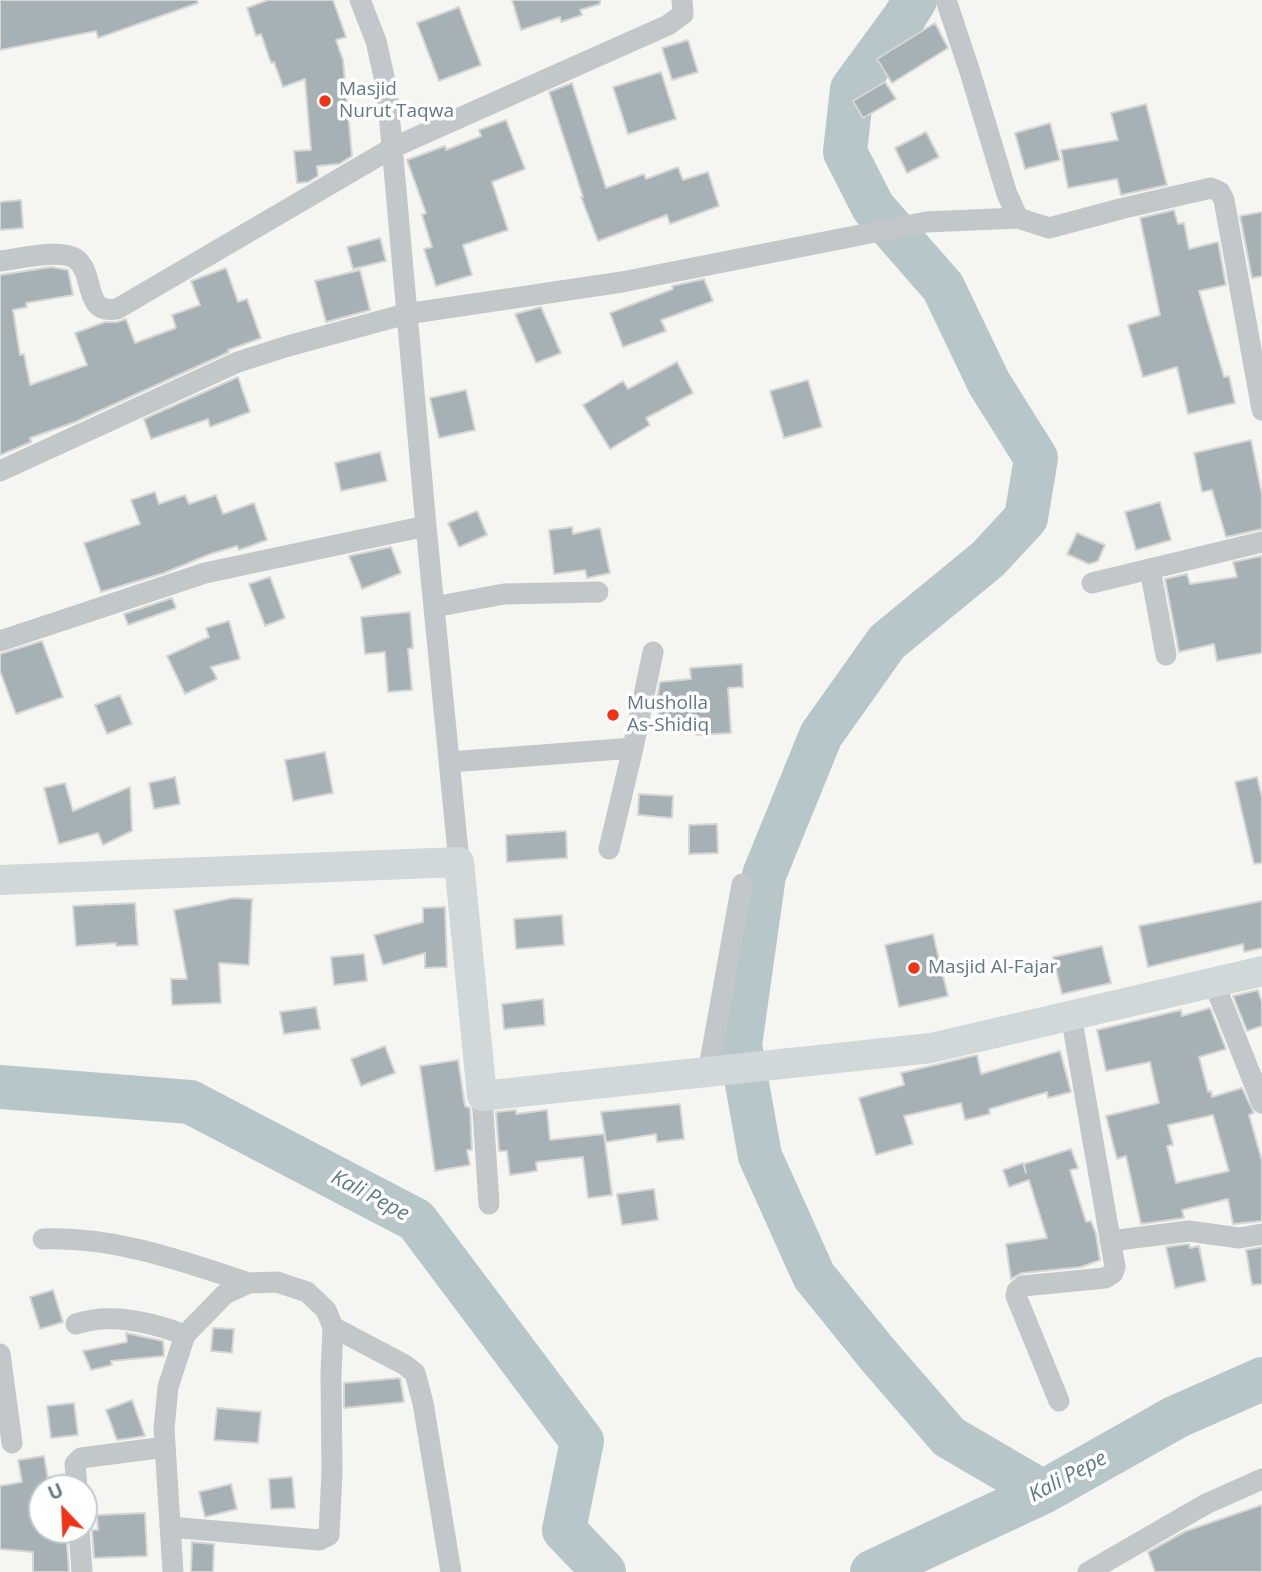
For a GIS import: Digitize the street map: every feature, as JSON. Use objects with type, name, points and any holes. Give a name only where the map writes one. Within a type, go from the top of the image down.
[{"type":"street","points":[[360,0],[382,65],[387,90],[426,526],[482,1096],[489,1204]]},
{"type":"street","points":[[0,261],[51,254],[76,259],[83,267],[99,307],[107,311],[117,309],[392,148],[668,25],[683,14],[682,0]]},
{"type":"street","points":[[946,0],[1007,194],[1018,218]]},
{"type":"street","points":[[0,471],[238,362],[406,314],[622,282],[926,222],[1018,218],[1049,228],[1211,188],[1220,192],[1224,200],[1262,410]]},
{"type":"street","points":[[0,641],[205,573],[426,526]]},
{"type":"street","points":[[1092,583],[1262,542]]},
{"type":"street","points":[[1150,569],[1166,655]]},
{"type":"street","points":[[434,607],[504,594],[598,592]]},
{"type":"street","points":[[608,849],[634,748],[653,652]]},
{"type":"street","points":[[450,762],[634,748]]},
{"type":"street","points":[[0,880],[459,862]]},
{"type":"street","points":[[712,1072],[742,884]]},
{"type":"street","points":[[482,1096],[930,1048],[1262,971]]},
{"type":"street","points":[[1214,983],[1262,1103]]},
{"type":"street","points":[[1059,1401],[1016,1296],[1017,1291],[1023,1286],[1105,1278],[1113,1273],[1115,1267],[1070,1015]]},
{"type":"street","points":[[1110,1241],[1189,1231],[1239,1238],[1262,1234]]},
{"type":"street","points":[[43,1239],[64,1238],[153,1252],[249,1283],[277,1282],[307,1292],[326,1310],[333,1327],[332,1497],[329,1535],[319,1540],[170,1527]]},
{"type":"street","points":[[173,1572],[164,1429],[168,1387],[185,1335],[225,1294],[249,1283]]},
{"type":"street","points":[[76,1324],[92,1319],[110,1318],[164,1327],[185,1335]]},
{"type":"street","points":[[333,1327],[415,1373],[423,1403],[451,1572]]},
{"type":"street","points":[[0,1354],[12,1443]]},
{"type":"street","points":[[76,1474],[75,1464],[81,1458],[165,1447]]},
{"type":"street","points":[[1088,1572],[1206,1504],[1262,1479]]},
{"type":"street","points":[[80,1544],[82,1572]]},
{"type":"building","points":[[0,0],[197,0],[198,3],[98,38],[96,31],[0,50]]},
{"type":"building","points":[[268,0],[333,0],[346,37],[336,40],[343,60],[352,156],[339,164],[317,166],[318,176],[308,182],[297,183],[294,151],[311,150],[305,79],[283,87],[261,34],[256,36],[247,8]]},
{"type":"building","points":[[512,0],[600,0],[600,4],[580,10],[582,15],[561,22],[560,17],[521,30]]},
{"type":"building","points":[[459,7],[481,65],[439,81],[417,23]]},
{"type":"building","points":[[935,23],[948,48],[892,83],[877,59]]},
{"type":"building","points":[[688,40],[698,72],[672,80],[662,48]]},
{"type":"building","points":[[661,72],[676,119],[628,134],[613,87]]},
{"type":"building","points":[[885,82],[896,99],[863,118],[853,101]]},
{"type":"building","points":[[572,83],[606,188],[644,174],[646,179],[678,167],[683,180],[708,172],[719,206],[670,224],[667,215],[598,241],[581,197],[549,92]]},
{"type":"building","points":[[1146,104],[1167,185],[1121,195],[1117,179],[1068,188],[1061,150],[1118,140],[1111,113]]},
{"type":"building","points":[[506,120],[525,169],[492,182],[508,230],[463,245],[472,275],[436,286],[424,249],[432,247],[422,215],[426,213],[407,160],[445,146],[446,150],[481,136],[479,130]]},
{"type":"building","points":[[1050,123],[1060,160],[1025,169],[1015,133]]},
{"type":"building","points":[[926,132],[939,157],[907,173],[895,148]]},
{"type":"building","points":[[21,200],[23,228],[0,230],[0,202]]},
{"type":"building","points":[[1174,210],[1178,224],[1184,223],[1189,249],[1218,242],[1226,285],[1199,291],[1224,377],[1229,376],[1235,403],[1188,414],[1177,367],[1143,377],[1128,325],[1160,315],[1140,218]]},
{"type":"building","points":[[1262,212],[1262,276],[1252,278],[1240,216]]},
{"type":"building","points":[[380,238],[386,261],[353,269],[347,247]]},
{"type":"building","points":[[51,267],[68,270],[73,295],[26,303],[27,307],[13,310],[20,355],[24,354],[30,385],[87,365],[75,333],[105,322],[126,319],[135,343],[176,328],[172,315],[200,305],[191,281],[226,268],[238,302],[247,299],[261,338],[228,350],[229,352],[75,422],[30,438],[31,442],[0,455],[0,275]]},
{"type":"building","points":[[360,270],[370,310],[326,322],[315,281]]},
{"type":"building","points":[[704,279],[713,301],[661,320],[666,331],[623,347],[610,313],[673,289],[672,286]]},
{"type":"building","points":[[541,307],[561,353],[536,363],[515,314]]},
{"type":"building","points":[[677,362],[693,393],[646,418],[650,425],[610,449],[583,405],[623,381],[628,389]]},
{"type":"building","points":[[238,377],[250,412],[210,427],[208,419],[151,439],[144,419]]},
{"type":"building","points":[[808,380],[822,427],[784,438],[770,391]]},
{"type":"building","points":[[466,390],[475,430],[439,438],[430,398]]},
{"type":"building","points":[[1251,440],[1262,495],[1262,529],[1226,537],[1212,490],[1202,492],[1194,453]]},
{"type":"building","points":[[380,452],[387,481],[341,491],[335,463]]},
{"type":"building","points":[[155,492],[159,504],[185,495],[189,504],[216,495],[223,514],[254,503],[267,540],[239,550],[237,546],[210,554],[164,573],[101,592],[84,543],[140,524],[131,500]]},
{"type":"building","points":[[1160,502],[1171,540],[1136,550],[1125,512]]},
{"type":"building","points":[[477,511],[487,535],[459,547],[448,523]]},
{"type":"building","points":[[572,527],[573,534],[600,528],[610,573],[587,578],[585,570],[554,574],[549,530]]},
{"type":"building","points":[[1077,533],[1105,545],[1098,561],[1089,564],[1067,554]]},
{"type":"building","points":[[391,547],[401,573],[362,589],[349,556]]},
{"type":"building","points":[[1262,556],[1262,653],[1217,661],[1214,644],[1179,652],[1165,579],[1187,574],[1190,584],[1237,577],[1233,562]]},
{"type":"building","points":[[270,577],[285,618],[265,626],[249,584]]},
{"type":"building","points":[[172,598],[176,608],[128,625],[124,614]]},
{"type":"building","points":[[410,612],[413,648],[408,649],[412,690],[388,692],[385,652],[365,654],[361,617]]},
{"type":"building","points":[[229,621],[240,659],[211,667],[217,679],[185,694],[167,656],[209,637],[206,628]]},
{"type":"building","points":[[42,641],[63,697],[16,714],[0,671],[0,654]]},
{"type":"building","points":[[742,664],[743,687],[728,688],[731,733],[696,735],[695,719],[659,723],[657,699],[660,682],[691,679],[690,668]]},
{"type":"building","points":[[120,695],[132,724],[107,734],[95,705]]},
{"type":"building","points":[[325,752],[333,793],[293,801],[285,760]]},
{"type":"building","points":[[175,777],[180,804],[154,809],[149,783]]},
{"type":"building","points":[[1257,777],[1262,797],[1262,863],[1254,864],[1235,782]]},
{"type":"building","points":[[65,783],[73,811],[130,787],[132,831],[103,845],[98,833],[59,844],[44,788]]},
{"type":"building","points":[[639,794],[673,796],[672,818],[638,815]]},
{"type":"building","points":[[717,824],[718,853],[689,854],[689,825]]},
{"type":"building","points":[[566,831],[567,858],[507,862],[506,835]]},
{"type":"building","points":[[233,898],[252,899],[249,965],[219,963],[221,1003],[172,1005],[171,979],[187,979],[174,910]]},
{"type":"building","points":[[1262,901],[1262,948],[1244,952],[1243,944],[1148,967],[1139,926]]},
{"type":"building","points":[[135,903],[138,945],[116,946],[116,943],[76,946],[73,906]]},
{"type":"building","points":[[445,907],[447,967],[425,968],[425,953],[383,965],[374,935],[423,922],[423,908]]},
{"type":"building","points":[[562,915],[564,945],[516,949],[514,919]]},
{"type":"building","points":[[933,934],[948,996],[899,1007],[885,945]]},
{"type":"building","points":[[1102,946],[1111,983],[1062,994],[1053,957]]},
{"type":"building","points":[[364,954],[367,981],[334,985],[331,957]]},
{"type":"building","points":[[1258,990],[1262,1003],[1262,1026],[1247,1031],[1233,996]]},
{"type":"building","points":[[543,999],[545,1025],[504,1029],[502,1004]]},
{"type":"building","points":[[316,1007],[320,1029],[284,1034],[280,1012]]},
{"type":"building","points":[[1210,1008],[1226,1049],[1199,1057],[1208,1092],[1211,1091],[1212,1097],[1242,1088],[1254,1113],[1249,1115],[1262,1161],[1262,1221],[1233,1224],[1228,1199],[1182,1210],[1184,1218],[1141,1224],[1126,1156],[1117,1159],[1106,1116],[1159,1103],[1150,1062],[1106,1071],[1097,1030],[1181,1010],[1182,1016]],"holes":[[[1213,1115],[1229,1171],[1176,1183],[1167,1146],[1173,1145],[1168,1125]]]},
{"type":"building","points":[[385,1046],[395,1073],[361,1086],[351,1059]]},
{"type":"building","points":[[1060,1051],[1071,1092],[1048,1098],[1047,1092],[989,1109],[990,1114],[965,1120],[961,1103],[904,1116],[913,1144],[876,1155],[859,1098],[904,1085],[901,1073],[977,1055],[981,1074]]},
{"type":"building","points":[[458,1060],[465,1106],[470,1108],[472,1150],[467,1150],[470,1165],[435,1171],[420,1066]]},
{"type":"building","points":[[680,1104],[684,1139],[657,1142],[656,1134],[606,1142],[601,1112]]},
{"type":"building","points":[[516,1110],[516,1114],[547,1110],[550,1140],[604,1134],[612,1195],[588,1198],[583,1157],[536,1162],[537,1171],[510,1175],[507,1151],[499,1151],[496,1112]]},
{"type":"building","points":[[1071,1149],[1078,1168],[1070,1170],[1086,1222],[1091,1221],[1096,1234],[1100,1260],[1081,1267],[1022,1273],[1011,1279],[1006,1244],[1047,1238],[1029,1180],[1009,1187],[1003,1170],[1023,1163],[1026,1173],[1024,1164]]},
{"type":"building","points":[[654,1189],[658,1220],[622,1225],[617,1194]]},
{"type":"building","points":[[1189,1244],[1190,1248],[1199,1246],[1206,1281],[1175,1288],[1166,1247]]},
{"type":"building","points":[[1262,1247],[1262,1284],[1252,1285],[1246,1250]]},
{"type":"building","points":[[53,1290],[63,1322],[40,1329],[30,1297]]},
{"type":"building","points":[[213,1328],[234,1329],[232,1353],[211,1351]]},
{"type":"building","points":[[126,1333],[163,1341],[164,1356],[111,1361],[112,1365],[91,1370],[83,1351],[127,1342]]},
{"type":"building","points":[[400,1378],[404,1402],[344,1408],[344,1383]]},
{"type":"building","points":[[132,1400],[145,1436],[117,1440],[106,1410]]},
{"type":"building","points":[[74,1403],[78,1435],[51,1438],[47,1406]]},
{"type":"building","points":[[217,1408],[261,1412],[258,1443],[214,1440]]},
{"type":"building","points":[[44,1456],[47,1474],[28,1474],[28,1544],[67,1544],[69,1572],[33,1572],[33,1552],[0,1549],[0,1486],[22,1482],[18,1460]]},
{"type":"building","points":[[292,1477],[295,1508],[271,1509],[269,1479]]},
{"type":"building","points":[[231,1484],[237,1509],[205,1517],[199,1492]]},
{"type":"building","points":[[1262,1505],[1262,1572],[1155,1572],[1148,1552],[1186,1531]]},
{"type":"building","points":[[145,1513],[147,1556],[94,1558],[93,1544],[98,1544],[98,1515]]},
{"type":"building","points":[[192,1542],[214,1544],[213,1572],[191,1572]]},
{"type":"waterway","points":[[915,0],[852,89],[845,152],[873,207],[943,287],[989,383],[1036,458],[1026,518],[988,559],[887,642],[821,735],[764,875],[740,1045],[760,1156],[814,1276],[949,1437],[1043,1492]]},
{"type":"waterway","name":"Kali Pepe","points":[[0,1087],[190,1102],[416,1220],[582,1441],[564,1530],[604,1572]]},
{"type":"waterway","name":"Kali Pepe","points":[[872,1572],[1043,1492],[1176,1417],[1262,1379]]},
{"type":"place","name":"Masjid Nurut Taqwa","points":[[325,101]]},
{"type":"place","name":"Musholla As-Shidiq","points":[[613,715]]},
{"type":"place","name":"Masjid Al-Fajar","points":[[914,968]]}]
